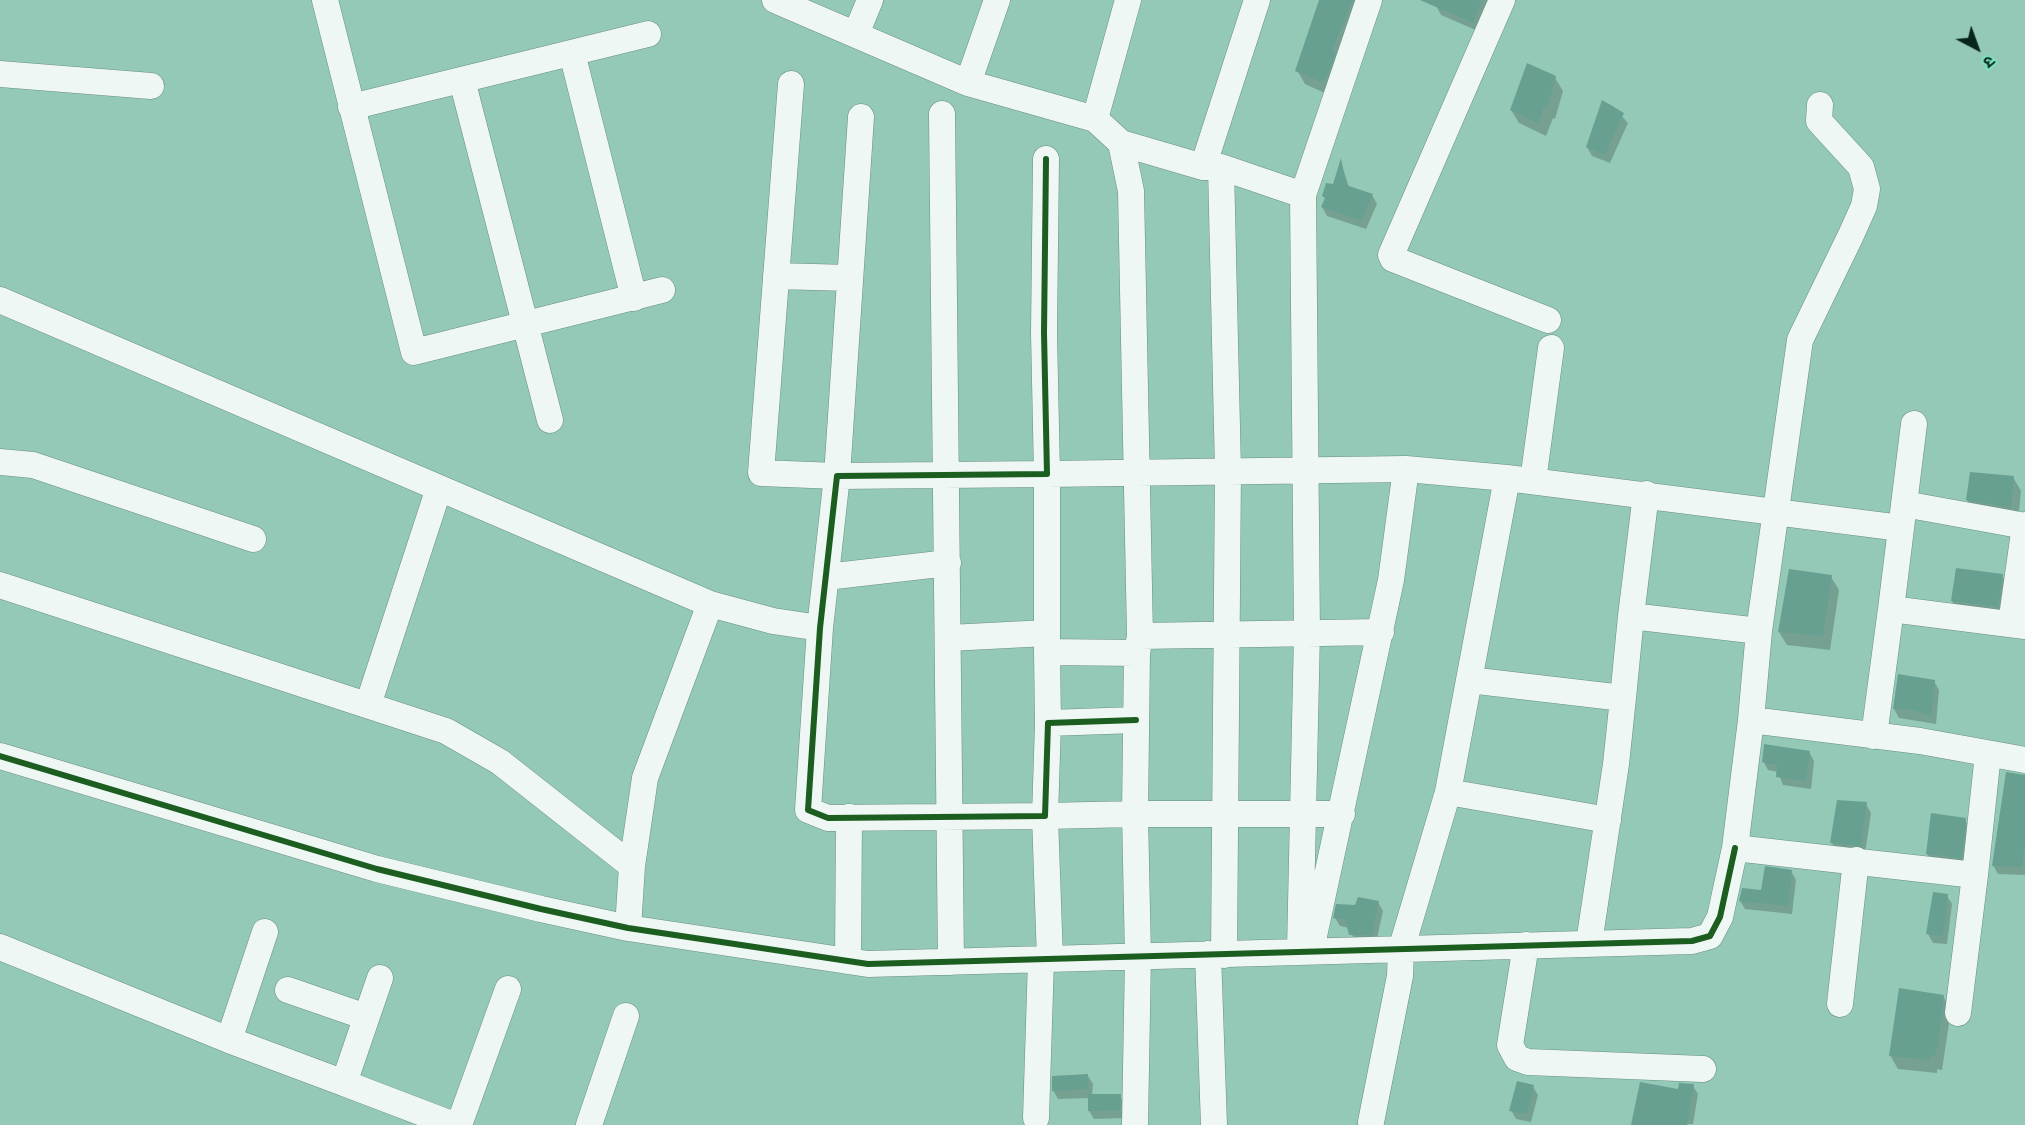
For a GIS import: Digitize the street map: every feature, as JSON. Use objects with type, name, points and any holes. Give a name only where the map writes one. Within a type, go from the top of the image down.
[{"type":"street","points":[[325,0],[414,352],[662,290]]},
{"type":"street","points":[[776,0],[968,83],[1095,119],[1121,143],[1212,167],[1303,195]]},
{"type":"street","points":[[856,34],[870,0]]},
{"type":"street","points":[[968,83],[997,0]]},
{"type":"street","points":[[1095,119],[1128,0]]},
{"type":"street","points":[[1214,1125],[1216,955],[1226,814],[1228,471],[1212,167],[1257,0]]},
{"type":"street","points":[[1305,950],[1307,633],[1303,195],[1369,0]]},
{"type":"street","points":[[1502,0],[1391,255],[1393,259],[1548,320]]},
{"type":"street","points":[[351,107],[648,34]]},
{"type":"street","points":[[572,53],[634,297]]},
{"type":"street","points":[[0,74],[151,86]]},
{"type":"street","points":[[462,80],[550,420]]},
{"type":"street","points":[[791,84],[761,473],[948,477],[1406,469],[1507,477],[1775,512],[1902,516],[2025,525],[2018,625],[1891,609]]},
{"type":"street","points":[[0,756],[377,869],[628,928],[868,964],[1216,955],[1305,950],[1401,950],[1692,941],[1710,936],[1720,917],[1735,848],[1751,720],[1759,631],[1800,340],[1851,236],[1864,206],[1868,189],[1861,167],[1819,121],[1820,105]]},
{"type":"street","points":[[942,114],[948,477],[951,962]]},
{"type":"street","points":[[861,117],[837,476],[820,628],[808,810],[828,818],[1342,814]]},
{"type":"street","points":[[1121,143],[1131,191],[1139,644],[1135,814],[1138,957],[1135,1125]]},
{"type":"street","points":[[1036,1118],[1046,960],[1045,816],[1048,723],[1044,333],[1046,159]]},
{"type":"street","points":[[776,276],[850,278]]},
{"type":"street","points":[[0,300],[710,604],[773,621],[820,628]]},
{"type":"street","points":[[1533,481],[1551,348]]},
{"type":"street","points":[[1874,736],[1914,424]]},
{"type":"street","points":[[0,462],[33,465],[253,538]]},
{"type":"street","points":[[1305,950],[1342,814],[1381,632],[1391,580],[1406,469]]},
{"type":"street","points":[[1371,1122],[1400,975],[1401,950],[1448,792],[1507,477]]},
{"type":"street","points":[[368,705],[440,488]]},
{"type":"street","points":[[1589,943],[1608,820],[1646,494]]},
{"type":"street","points":[[826,578],[948,563]]},
{"type":"street","points":[[0,585],[446,731],[500,762],[632,866]]},
{"type":"street","points":[[628,928],[632,866],[645,777],[710,604]]},
{"type":"street","points":[[1631,616],[1759,631]]},
{"type":"street","points":[[949,638],[1047,643],[1139,644],[1227,635],[1381,632]]},
{"type":"street","points":[[1469,680],[1623,698]]},
{"type":"street","points":[[1048,723],[1136,720]]},
{"type":"street","points":[[1751,720],[1874,736],[2025,760]]},
{"type":"street","points":[[1958,1013],[1988,754]]},
{"type":"street","points":[[1448,792],[1608,820]]},
{"type":"street","points":[[848,960],[849,817]]},
{"type":"street","points":[[1735,848],[1975,875]]},
{"type":"street","points":[[1840,1004],[1856,861]]},
{"type":"street","points":[[229,1040],[265,932]]},
{"type":"street","points":[[1526,945],[1510,1045],[1517,1058],[1528,1062],[1704,1069]]},
{"type":"street","points":[[0,947],[229,1040],[454,1125]]},
{"type":"street","points":[[344,1083],[380,978]]},
{"type":"street","points":[[459,1125],[508,989]]},
{"type":"street","points":[[288,990],[366,1017]]},
{"type":"street","points":[[589,1125],[626,1016]]},
{"type":"building","points":[[1319,0],[1353,0],[1332,51],[1336,52],[1326,78],[1321,82],[1295,71]]},
{"type":"building","points":[[1420,0],[1482,0],[1473,23]]},
{"type":"building","points":[[1527,63],[1556,76],[1548,106],[1545,105],[1538,123],[1510,110]]},
{"type":"building","points":[[1602,100],[1624,113],[1605,155],[1586,147]]},
{"type":"building","points":[[1341,158],[1346,185],[1373,194],[1361,221],[1321,207],[1325,198],[1322,196],[1326,183],[1333,184]]},
{"type":"building","points":[[1970,472],[2014,476],[2011,508],[1966,500]]},
{"type":"building","points":[[1956,568],[2003,574],[1998,607],[1951,601]]},
{"type":"building","points":[[1789,569],[1832,575],[1823,636],[1778,632]]},
{"type":"building","points":[[1898,674],[1935,680],[1931,716],[1912,710],[1893,709]]},
{"type":"building","points":[[1764,744],[1810,751],[1806,781],[1776,777],[1777,765],[1762,762]]},
{"type":"building","points":[[2006,772],[2025,775],[2025,843],[2022,867],[1992,866]]},
{"type":"building","points":[[1837,800],[1867,802],[1861,846],[1830,843]]},
{"type":"building","points":[[1931,813],[1966,818],[1962,858],[1926,854]]},
{"type":"building","points":[[1765,866],[1792,870],[1788,906],[1739,901],[1742,888],[1761,890]]},
{"type":"building","points":[[1933,892],[1948,894],[1943,936],[1926,934]]},
{"type":"building","points":[[1358,897],[1379,901],[1372,935],[1349,935],[1345,920],[1333,918],[1336,904],[1355,905]]},
{"type":"building","points":[[1899,988],[1944,995],[1938,1045],[1935,1056],[1930,1056],[1930,1060],[1889,1056]]},
{"type":"building","points":[[1088,1074],[1088,1089],[1052,1091],[1052,1076]]},
{"type":"building","points":[[1517,1081],[1534,1085],[1527,1114],[1509,1111]]},
{"type":"building","points":[[1640,1082],[1678,1089],[1679,1083],[1694,1084],[1687,1125],[1631,1125]]},
{"type":"building","points":[[1088,1094],[1121,1094],[1120,1110],[1088,1111]]},
{"type":"cycle path","points":[[1046,159],[1044,333],[1047,474],[837,476],[820,628],[808,810],[828,818],[1045,816],[1048,723],[1136,720]]},
{"type":"cycle path","points":[[0,756],[377,869],[541,909],[628,928],[868,964],[1692,941],[1710,936],[1720,917],[1735,848]]}]
